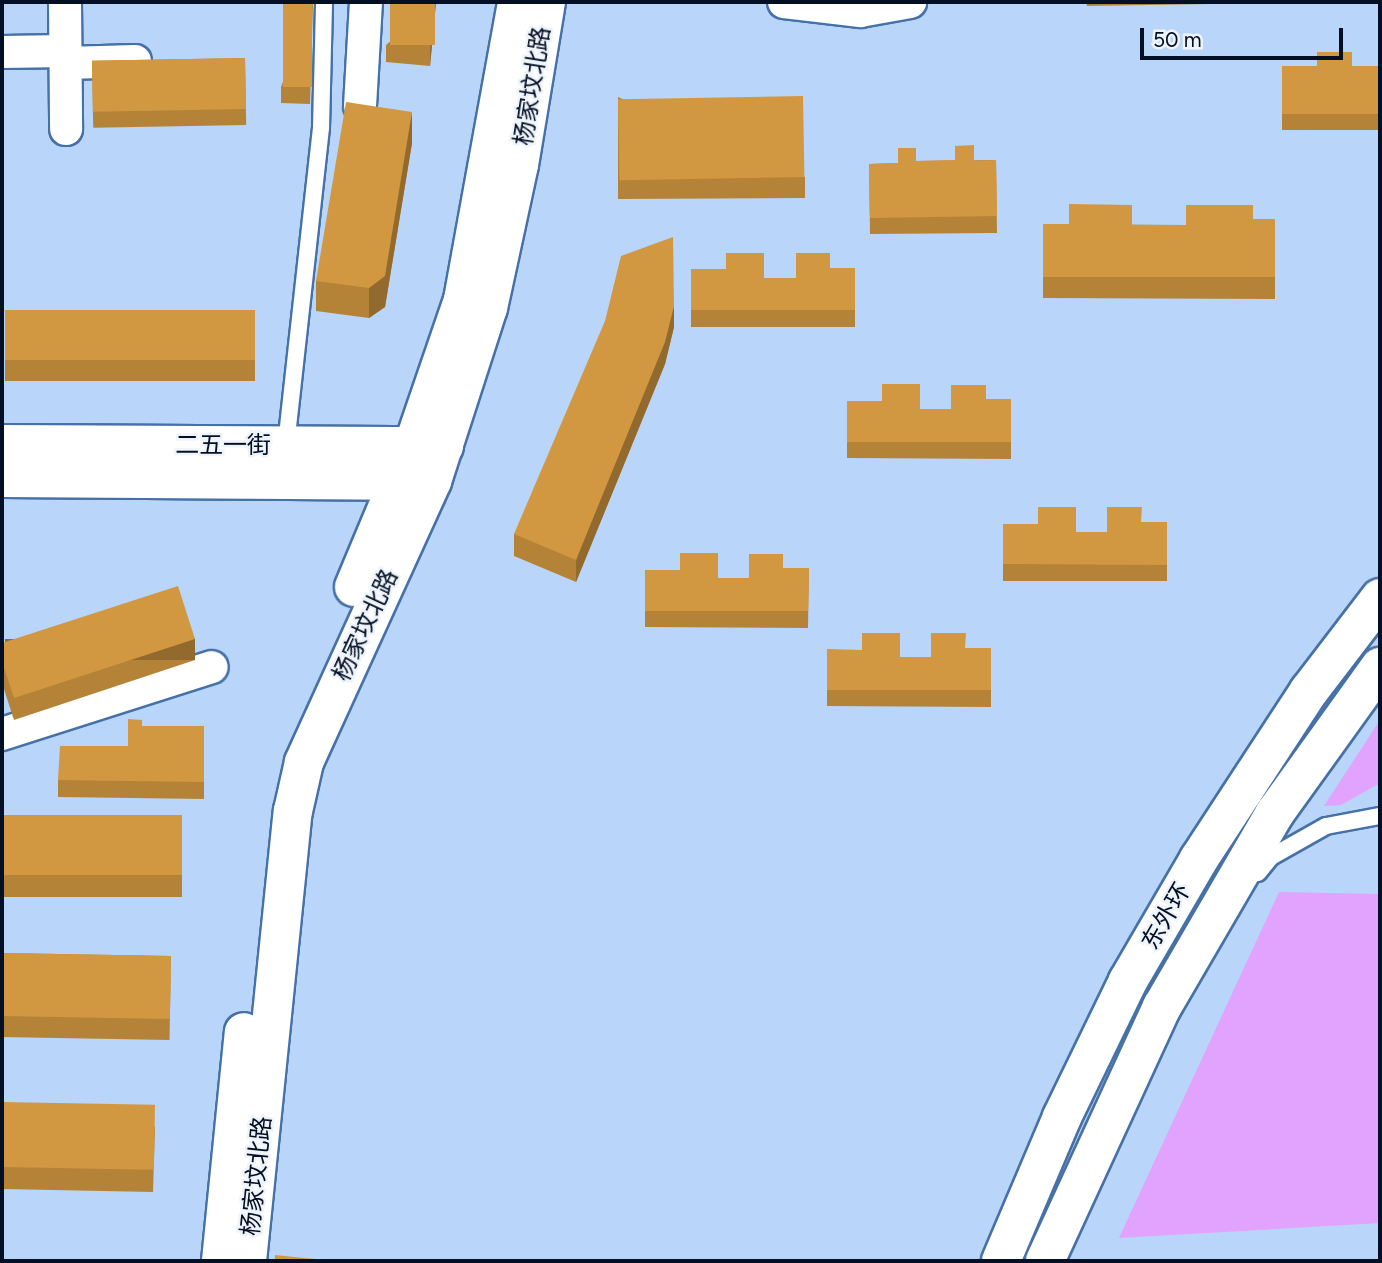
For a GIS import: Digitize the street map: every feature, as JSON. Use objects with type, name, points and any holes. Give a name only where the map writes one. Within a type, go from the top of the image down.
[{"type":"main road","name":"杨家坟北路","points":[[221,1261],[220,1242],[273,792],[282,755],[422,463],[463,300],[517,2]]},
{"type":"main road","name":"杨家坟北路","points":[[247,1261],[293,811],[304,762],[422,463],[488,308],[519,165],[546,2]]},
{"type":"main road","name":"二五一街","points":[[2,444],[286,446],[422,463]]},
{"type":"main road","name":"二五一街","points":[[2,478],[422,463]]},
{"type":"main road","name":"东外环","points":[[1002,1261],[1062,1117],[1154,937],[1309,691],[1380,598]]},
{"type":"main road","name":"东外环","points":[[1045,1261],[1161,1007],[1275,813],[1380,667]]},
{"type":"street","points":[[65,2],[66,129]]},
{"type":"street","points":[[360,106],[366,2]]},
{"type":"street","points":[[784,2],[860,11],[910,2]]},
{"type":"street","points":[[2,52],[170,61]]},
{"type":"street","points":[[2,734],[212,667]]},
{"type":"lane","points":[[286,446],[321,128],[324,2]]},
{"type":"lane","points":[[1193,954],[1271,857],[1326,826],[1380,816]]},
{"type":"shaded area","points":[[1380,720],[1380,783],[1341,805],[1324,806]]},
{"type":"shaded area","points":[[1279,892],[1380,894],[1380,1223],[1119,1238]]},
{"type":"building","points":[[283,2],[312,2],[312,87],[283,87]]},
{"type":"building","points":[[390,2],[435,2],[435,45],[390,45]]},
{"type":"building","points":[[1317,52],[1352,52],[1352,66],[1380,66],[1380,114],[1282,114],[1282,66],[1317,66]]},
{"type":"building","points":[[245,58],[246,109],[93,112],[92,61]]},
{"type":"building","points":[[803,96],[804,177],[619,180],[618,99]]},
{"type":"building","points":[[346,102],[412,112],[385,276],[369,288],[316,281]]},
{"type":"building","points":[[974,145],[974,161],[996,160],[997,216],[870,218],[869,164],[898,163],[898,148],[916,148],[916,161],[955,160],[955,146]]},
{"type":"building","points":[[1069,204],[1132,205],[1132,225],[1186,225],[1186,205],[1253,205],[1253,219],[1275,219],[1275,277],[1043,277],[1043,224],[1069,224]]},
{"type":"building","points":[[673,237],[674,306],[665,342],[576,560],[514,534],[605,321],[621,256]]},
{"type":"building","points":[[726,253],[764,253],[764,278],[796,278],[796,253],[830,253],[830,268],[855,268],[855,310],[691,310],[691,269],[726,269]]},
{"type":"building","points":[[5,310],[255,310],[255,360],[5,360]]},
{"type":"building","points":[[882,384],[920,384],[920,409],[951,409],[951,385],[986,385],[986,399],[1011,399],[1011,442],[847,442],[847,401],[882,401]]},
{"type":"building","points":[[1038,507],[1076,507],[1076,532],[1107,532],[1107,507],[1142,507],[1141,522],[1167,522],[1167,565],[1003,564],[1003,524],[1038,524]]},
{"type":"building","points":[[680,553],[718,553],[718,578],[749,578],[749,554],[783,554],[783,568],[809,568],[808,611],[645,611],[645,570],[680,570]]},
{"type":"building","points":[[178,586],[195,639],[14,698],[2,661],[2,643]]},
{"type":"building","points":[[862,633],[900,633],[900,657],[931,657],[931,633],[966,633],[965,648],[991,648],[991,690],[827,690],[827,649],[862,650]]},
{"type":"building","points":[[128,719],[142,720],[142,726],[204,726],[204,782],[58,780],[60,746],[128,746]]},
{"type":"building","points":[[2,815],[182,815],[182,875],[2,875]]},
{"type":"building","points":[[2,953],[171,956],[170,1019],[2,1016]]},
{"type":"building","points":[[2,1102],[155,1105],[154,1170],[2,1167]]},
{"type":"building","points":[[275,1255],[315,1259],[315,1261],[275,1261]]}]
